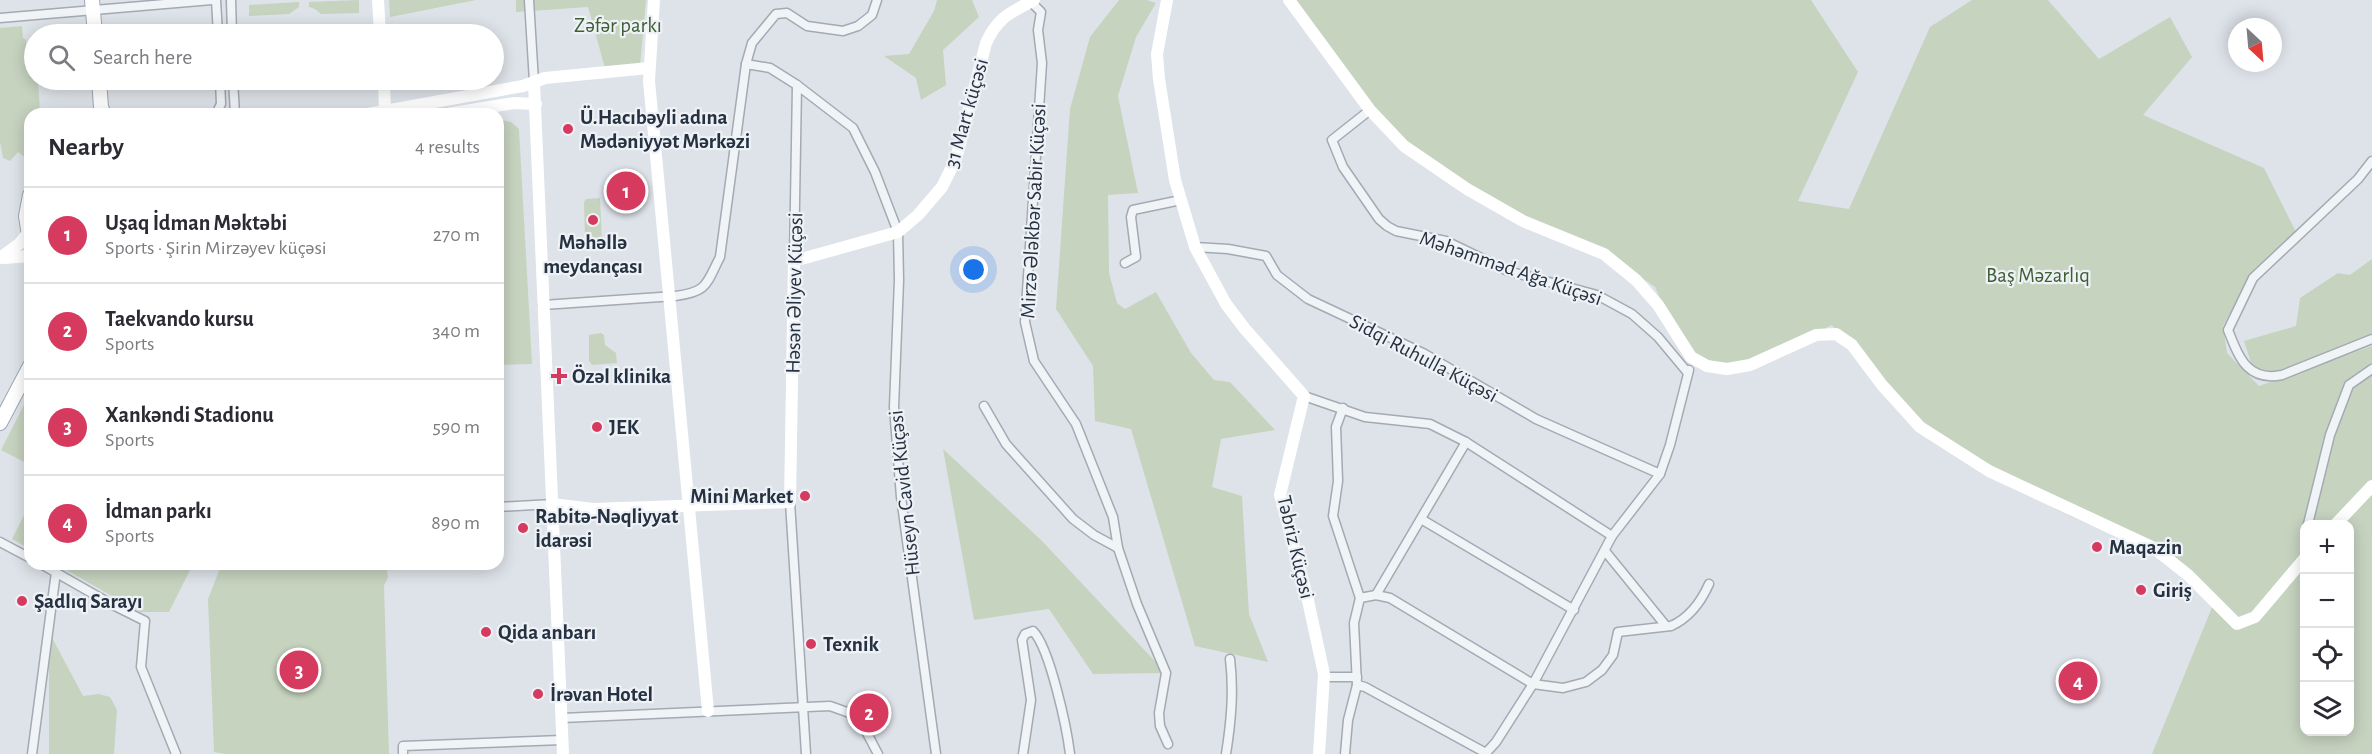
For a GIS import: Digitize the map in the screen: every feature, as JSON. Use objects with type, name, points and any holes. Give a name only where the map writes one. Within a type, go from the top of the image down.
[{"type":"main road","points":[[93,5],[94,24]]},
{"type":"main road","points":[[100,90],[101,108]]},
{"type":"main road","points":[[0,423],[24,377]]},
{"type":"street","points":[[0,18],[93,5],[214,0],[217,24]]},
{"type":"street","points":[[231,0],[232,24]]},
{"type":"street","points":[[378,0],[379,24]]},
{"type":"street","points":[[529,0],[536,104],[563,754]]},
{"type":"street","points":[[654,0],[649,74],[708,711]]},
{"type":"street","points":[[543,305],[668,297],[695,293],[705,285],[720,257],[746,64],[752,43],[776,14],[787,13],[807,26],[843,31],[858,26],[872,15],[877,0]]},
{"type":"street","points":[[1167,0],[1157,54],[1175,180],[1195,247],[1226,304],[1245,330],[1304,396],[1365,417],[1430,424],[1466,442],[1612,536]]},
{"type":"street","points":[[1289,0],[1370,110],[1404,146],[1467,189],[1523,221],[1604,254],[1636,280],[1658,305],[1691,357],[1707,366],[1727,369],[1750,364],[1816,335],[1836,334],[1852,345],[1882,386],[1920,427],[1989,471],[2154,548],[2188,575],[2237,624],[2254,617],[2300,564]]},
{"type":"street","name":"31 Mart küçəsi","points":[[794,261],[898,232],[918,214],[942,187],[956,159],[986,43],[994,26],[1000,19],[1031,1]]},
{"type":"street","name":"Mirzə Ələkbər Sabir Küçəsi","points":[[1031,1],[1041,12],[1038,30],[1042,63],[1025,322],[1034,361],[1076,424],[1113,517],[1118,548],[1137,604],[1166,674],[1159,713],[1160,726],[1168,744]]},
{"type":"street","points":[[746,64],[770,68],[797,85]]},
{"type":"street","points":[[411,108],[501,91],[545,78],[649,74]]},
{"type":"street","name":"Hüseyn Cavid Küçəsi","points":[[797,85],[853,128],[875,172],[898,232],[899,280],[894,407],[901,496],[936,754]]},
{"type":"street","name":"Həsən Əliyev Küçəsi","points":[[797,85],[790,502],[806,754]]},
{"type":"street","points":[[219,108],[220,90]]},
{"type":"street","points":[[234,90],[235,108]]},
{"type":"street","points":[[384,90],[385,108]]},
{"type":"street","points":[[484,108],[514,103],[536,104]]},
{"type":"street","name":"Məhəmməd Ağa Küçəsi","points":[[1370,110],[1332,140],[1343,167],[1379,219],[1396,231],[1446,241],[1508,271],[1598,295],[1632,314],[1658,337],[1688,373]]},
{"type":"street","points":[[2372,161],[2358,179],[2253,278],[2228,330],[2243,365],[2268,378],[2282,375],[2372,339]]},
{"type":"street","points":[[1125,263],[1136,257],[1131,217],[1133,210],[1181,200]]},
{"type":"street","points":[[24,240],[0,258],[24,256]]},
{"type":"street","name":"Sidqi Ruhulla Küçəsi","points":[[1195,247],[1228,249],[1266,256],[1277,275],[1308,299],[1423,353],[1536,419],[1660,474]]},
{"type":"street","points":[[1324,677],[1357,681],[1486,754],[1497,742],[1533,684],[1612,536],[1660,474],[1670,445],[1691,357]]},
{"type":"street","points":[[2309,520],[2330,435],[2349,385],[2372,369]]},
{"type":"street","name":"Təbriz Küçəsi","points":[[1304,396],[1280,495],[1307,596],[1324,677],[1319,754]]},
{"type":"street","points":[[984,406],[1006,444],[1072,519],[1094,535],[1118,548]]},
{"type":"street","points":[[1342,408],[1336,427],[1338,470],[1333,516],[1360,598],[1354,623],[1357,681],[1348,720],[1346,754]]},
{"type":"street","points":[[1376,595],[1466,442]]},
{"type":"street","points":[[2341,520],[2372,486]]},
{"type":"street","points":[[504,507],[552,504],[593,509],[790,502]]},
{"type":"street","points":[[1421,519],[1574,610]]},
{"type":"street","points":[[0,542],[24,555]]},
{"type":"street","points":[[1605,551],[1666,626]]},
{"type":"street","points":[[52,570],[145,621],[141,667],[176,754]]},
{"type":"street","points":[[32,754],[56,572]]},
{"type":"street","points":[[1360,598],[1376,595],[1390,598],[1533,684],[1563,688],[1586,682],[1602,670],[1613,655],[1618,632],[1678,623],[1703,597],[1709,584]]},
{"type":"street","points":[[1023,754],[1031,700],[1022,640],[1025,634],[1033,631],[1039,637],[1048,660],[1068,737],[1070,754]]},
{"type":"street","points":[[1226,754],[1231,723],[1233,685],[1230,659]]},
{"type":"street","points":[[562,718],[830,706],[858,716],[878,754]]},
{"type":"street","points":[[403,754],[403,746],[562,740]]},
{"type":"green space","points":[[359,0],[359,13],[321,14],[309,7],[309,2]]},
{"type":"green space","points":[[389,0],[476,0],[390,17]]},
{"type":"green space","name":"Zəfər parkı","points":[[516,0],[646,0],[640,66],[605,68],[588,7],[516,12]]},
{"type":"green space","points":[[937,0],[972,0],[979,17],[943,50],[946,85],[921,100],[916,78],[884,56],[909,54],[934,11]]},
{"type":"green space","points":[[1119,0],[1147,0],[1156,3],[1136,37],[1118,96],[1138,193],[1108,195],[1109,273],[1117,303],[1125,309],[1156,292],[1191,353],[1214,380],[1230,382],[1275,430],[1221,439],[1212,487],[1242,496],[1249,614],[1268,662],[1195,646],[1131,429],[1095,421],[1093,366],[1056,309],[1070,109],[1090,37]]},
{"type":"green space","name":"Baş Məzarlıq","points":[[1294,0],[1811,0],[1858,72],[1798,201],[1849,209],[1930,27],[1972,0],[2048,0],[2099,59],[2170,17],[2192,57],[2143,115],[2264,168],[2296,232],[2251,275],[2223,326],[2227,353],[2259,386],[2372,346],[2372,754],[2152,754],[2213,605],[2179,563],[2072,517],[1990,476],[1906,414],[1832,325],[1780,352],[1740,368],[1699,359],[1669,318],[1655,287],[1611,256],[1523,219],[1399,139]]},
{"type":"green space","points":[[299,2],[299,7],[289,14],[249,16],[249,5]]},
{"type":"green space","points":[[22,26],[24,90],[39,90],[40,108],[24,108],[24,156],[18,152],[10,161],[3,158],[0,142],[0,28]]},
{"type":"green space","points":[[504,120],[511,122],[519,129],[532,364],[504,365]]},
{"type":"green space","name":"Məhəllə meydançası","points":[[600,198],[602,243],[588,243],[585,239],[584,202],[586,199]]},
{"type":"green space","points":[[2372,259],[2372,334],[2273,373],[2253,369],[2244,341],[2296,326],[2300,298],[2338,273],[2350,275]]},
{"type":"green space","name":"Məhəllə meydançası","points":[[601,333],[604,335],[605,345],[616,353],[617,363],[592,365],[589,361],[589,335]]},
{"type":"green space","points":[[24,405],[24,462],[1,450]]},
{"type":"green space","points":[[943,449],[1042,541],[1166,673],[1093,674],[1049,609],[974,620]]},
{"type":"green space","points":[[24,515],[24,546],[12,539]]},
{"type":"green space","points":[[66,570],[190,570],[169,612],[140,612]]},
{"type":"green space","points":[[387,570],[388,578],[384,585],[389,754],[225,754],[214,752],[208,599],[219,571]]},
{"type":"green space","points":[[49,632],[83,696],[99,694],[110,697],[117,710],[114,754],[49,754]]},
{"type":"green space","points":[[2070,664],[2090,665],[2086,697],[2067,697]]},
{"type":"place","name":"Ü.Hacıbəyli adına Mədəniyyət Mərkəzi","points":[[568,129]]},
{"type":"place","name":"Uşaq İdman Məktəbi","points":[[626,191]]},
{"type":"place","name":"Məhəllə meydançası","points":[[593,220]]},
{"type":"place","name":"Özəl klinika","points":[[559,376]]},
{"type":"place","name":"JEK","points":[[597,427]]},
{"type":"place","name":"Mini Market","points":[[805,496]]},
{"type":"place","name":"Rabitə-Nəqliyyat İdarəsi","points":[[523,528]]},
{"type":"place","name":"Maqazin","points":[[2097,547]]},
{"type":"place","name":"Giriş","points":[[2141,590]]},
{"type":"place","name":"Şadlıq Sarayı","points":[[22,601]]},
{"type":"place","name":"Qida anbarı","points":[[486,632]]},
{"type":"place","name":"Texnik","points":[[811,644]]},
{"type":"place","name":"Xankəndi Stadionu","points":[[299,670]]},
{"type":"place","name":"İdman parkı","points":[[2078,681]]},
{"type":"place","name":"İrəvan Hotel","points":[[538,694]]},
{"type":"place","name":"Taekvando kursu","points":[[869,713]]}]
